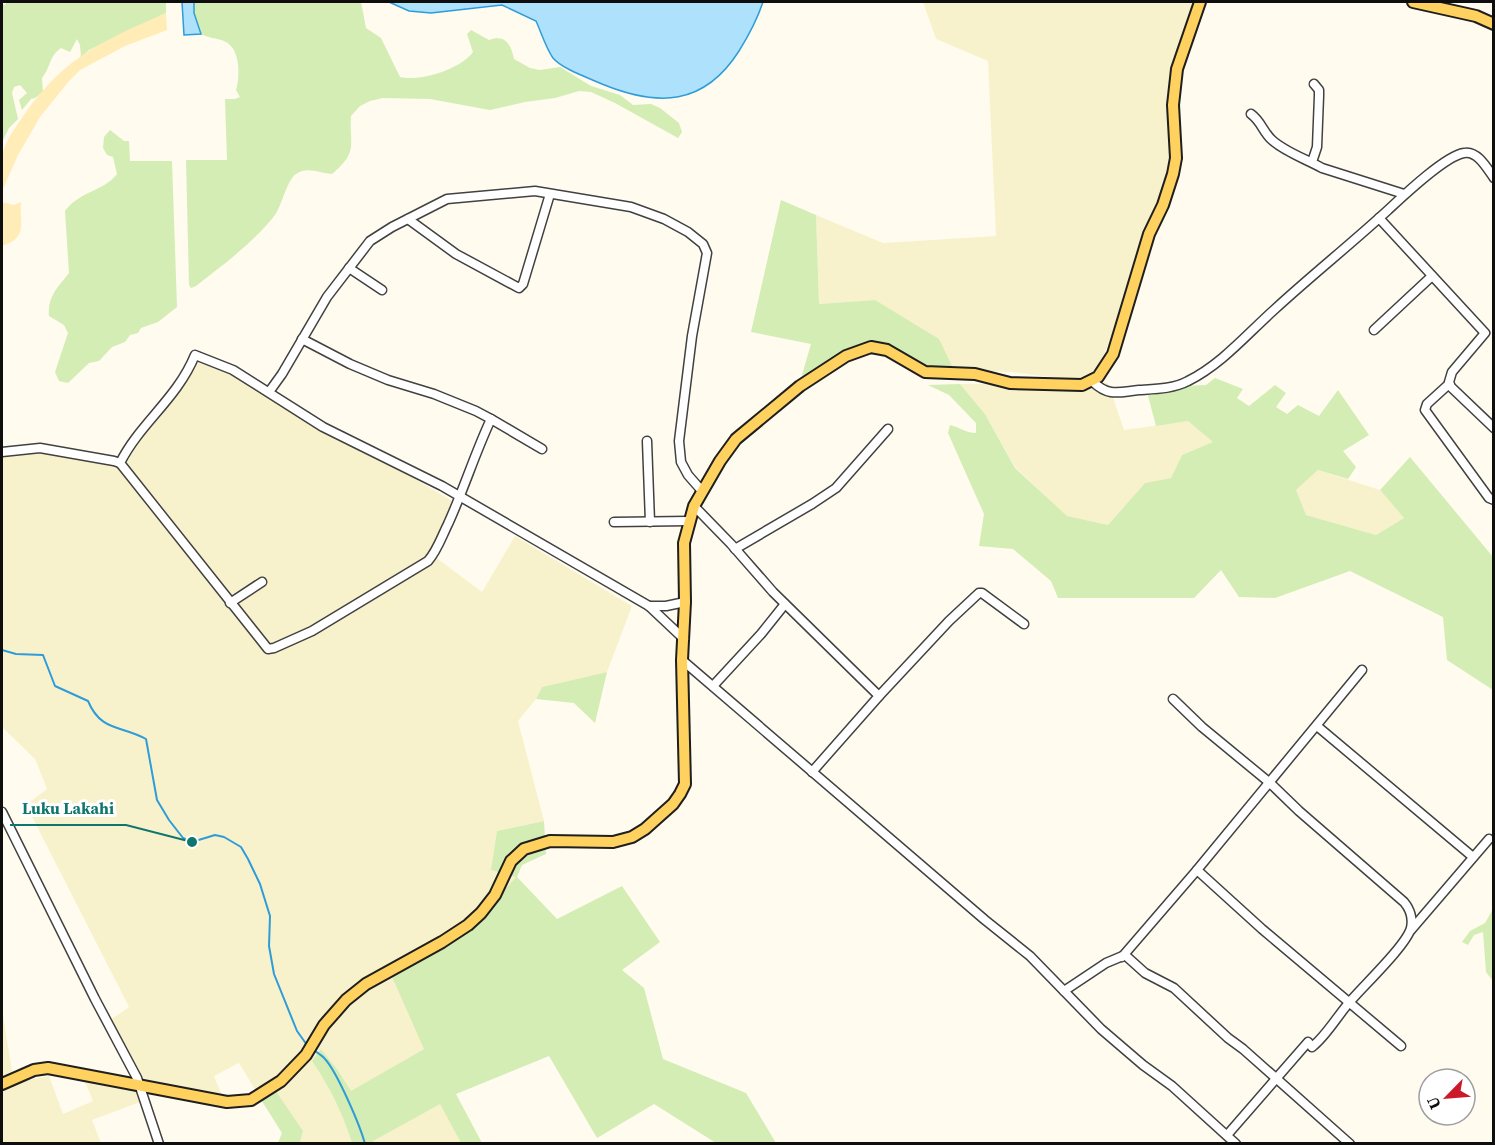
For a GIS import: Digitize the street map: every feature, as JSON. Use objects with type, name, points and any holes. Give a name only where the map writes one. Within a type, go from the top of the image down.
[{"type":"main road","points":[[2,1084],[34,1070],[48,1068],[227,1102],[245,1102],[281,1082],[306,1055],[336,1010],[360,989],[442,942],[475,919],[495,895],[511,861],[524,849],[550,841],[623,840],[645,829],[673,804],[685,784],[682,660],[685,602],[684,543],[693,506],[726,453],[736,439],[750,426],[800,386],[846,356],[878,347],[917,368],[933,373],[975,374],[1010,384],[1082,386],[1093,382],[1113,354],[1149,234],[1163,205],[1173,174],[1176,158],[1173,105],[1177,69],[1200,2]]},
{"type":"main road","points":[[1413,2],[1476,16],[1494,24]]},
{"type":"street","points":[[1312,162],[1317,147],[1319,90],[1314,84]]},
{"type":"street","points":[[1251,114],[1258,119],[1272,140],[1322,168],[1404,194]]},
{"type":"street","points":[[1093,382],[1102,391],[1120,392],[1167,388],[1190,380],[1233,350],[1274,310],[1404,194],[1443,164],[1465,152],[1473,154],[1494,177]]},
{"type":"street","points":[[1488,169],[1494,160]]},
{"type":"street","points":[[269,392],[327,297],[370,241],[408,219],[452,198],[524,191],[635,208],[671,222],[688,232],[706,249],[707,260],[692,336],[679,441],[681,462],[702,491]]},
{"type":"street","points":[[408,219],[456,254],[519,288],[523,284],[550,194]]},
{"type":"street","points":[[1379,218],[1485,333]]},
{"type":"street","points":[[349,268],[382,290]]},
{"type":"street","points":[[1374,330],[1432,276]]},
{"type":"street","points":[[1494,327],[1485,333],[1452,372],[1449,384],[1427,404],[1425,410],[1489,498],[1494,500]]},
{"type":"street","points":[[302,339],[350,364],[388,380],[434,394],[476,411],[542,448]]},
{"type":"street","points":[[120,463],[143,429],[177,389],[195,355],[233,370],[323,427],[460,496],[648,606],[684,639]]},
{"type":"street","points":[[1449,384],[1494,428]]},
{"type":"street","points":[[2,452],[40,448],[120,463],[268,649],[299,638],[428,561],[434,553],[460,496],[491,419]]},
{"type":"street","points":[[735,549],[836,488],[888,429]]},
{"type":"street","points":[[647,441],[651,522]]},
{"type":"street","points":[[693,506],[785,604],[879,696]]},
{"type":"street","points":[[614,522],[689,521]]},
{"type":"street","points":[[230,603],[262,582]]},
{"type":"street","points":[[812,772],[879,696],[949,621],[979,593],[1024,624]]},
{"type":"street","points":[[648,606],[666,606],[685,602]]},
{"type":"street","points":[[713,686],[757,639],[785,604]]},
{"type":"street","points":[[682,660],[1030,956],[1118,1044],[1172,1086],[1236,1143]]},
{"type":"street","points":[[1122,957],[1270,783],[1362,670]]},
{"type":"street","points":[[1173,699],[1202,727],[1270,783],[1404,902],[1411,912],[1410,930]]},
{"type":"street","points":[[1317,726],[1473,857]]},
{"type":"street","points":[[2,812],[141,1087],[159,1143]]},
{"type":"street","points":[[1228,1134],[1308,1042],[1312,1047],[1321,1041],[1350,1002],[1489,839]]},
{"type":"street","points":[[1197,870],[1262,929],[1401,1046]]},
{"type":"street","points":[[1064,991],[1106,963],[1125,955],[1145,973],[1174,988],[1350,1143]]},
{"type":"shaded area","points":[[923,2],[1204,2],[1181,56],[1175,154],[1165,190],[1156,204],[1124,307],[1098,368],[1083,379],[1013,372],[954,370],[875,300],[819,304],[816,215],[883,243],[996,236],[988,61],[936,39]]},
{"type":"shaded area","points":[[199,363],[217,368],[237,378],[325,434],[398,469],[454,502],[455,505],[428,557],[309,631],[270,648],[123,461],[185,383],[191,370]]},
{"type":"shaded area","points":[[1108,383],[1124,430],[1188,421],[1214,442],[1182,455],[1171,478],[1145,483],[1108,525],[1067,517],[1015,467],[985,414],[960,384]]},
{"type":"shaded area","points":[[32,450],[118,465],[271,652],[434,556],[482,592],[515,536],[632,606],[607,672],[542,687],[536,699],[518,721],[544,821],[497,831],[517,877],[496,897],[424,1049],[350,1092],[337,1069],[321,1049],[312,1061],[324,1078],[345,1120],[352,1143],[300,1143],[303,1131],[260,1098],[239,1063],[214,1076],[224,1101],[145,1090],[143,1101],[92,1120],[101,1143],[2,1143],[2,1009],[14,1083],[49,1076],[63,1114],[93,1101],[85,1082],[144,1090],[110,1020],[129,1007],[26,805],[47,789],[35,759],[2,727],[2,454]]},
{"type":"shaded area","points":[[1318,470],[1380,490],[1404,518],[1376,535],[1306,515],[1295,491]]},
{"type":"shaded area","points":[[440,1103],[461,1143],[373,1144],[372,1141]]},
{"type":"green space","points":[[7,2],[166,2],[166,13],[89,50],[81,57],[77,39],[70,52],[61,48],[54,55],[42,78],[43,92],[31,99],[22,110],[19,100],[27,93],[20,85],[14,87],[12,93],[18,119],[9,128],[2,142],[2,4],[5,5]]},
{"type":"green space","points":[[194,2],[361,2],[366,28],[381,38],[400,77],[408,78],[440,73],[467,58],[473,52],[467,34],[471,30],[489,40],[503,39],[509,45],[514,59],[530,68],[540,70],[560,67],[591,86],[620,95],[633,105],[651,104],[660,108],[679,123],[682,132],[678,138],[591,92],[579,91],[555,98],[490,110],[430,99],[383,98],[370,101],[360,106],[351,116],[351,148],[340,166],[332,174],[305,170],[296,174],[275,215],[257,235],[191,288],[189,285],[186,160],[227,160],[225,99],[240,97],[236,90],[238,63],[234,50],[224,41],[201,34],[194,13]]},
{"type":"green space","points":[[110,130],[124,141],[129,141],[130,161],[172,161],[177,307],[158,322],[141,328],[138,333],[130,335],[125,342],[112,347],[99,361],[89,363],[68,383],[59,381],[55,372],[68,333],[64,325],[49,316],[54,293],[69,273],[65,211],[78,199],[105,184],[117,174],[113,157],[107,155],[103,148],[104,137]]},
{"type":"green space","points":[[781,200],[816,215],[819,304],[875,300],[939,339],[954,370],[931,370],[864,348],[810,384],[802,375],[811,344],[751,332]]},
{"type":"green space","points":[[1215,378],[1243,389],[1237,398],[1249,406],[1275,385],[1286,393],[1276,407],[1287,414],[1298,405],[1319,416],[1338,390],[1369,435],[1343,451],[1356,467],[1348,479],[1318,470],[1296,490],[1306,515],[1376,535],[1404,518],[1380,490],[1410,457],[1493,557],[1493,690],[1447,660],[1443,617],[1350,571],[1275,598],[1239,597],[1221,570],[1194,598],[1058,598],[1051,581],[1013,549],[979,546],[984,514],[948,433],[950,425],[976,433],[976,423],[949,395],[928,385],[960,384],[985,414],[1015,468],[1067,516],[1108,525],[1145,483],[1171,478],[1182,455],[1213,442],[1188,421],[1156,426],[1146,388],[1206,385]]},
{"type":"green space","points":[[607,672],[595,723],[574,703],[536,699],[542,687]]},
{"type":"green space","points":[[544,821],[546,854],[522,865],[517,877],[557,919],[622,886],[660,942],[622,970],[644,988],[663,1059],[746,1093],[776,1143],[716,1143],[654,1104],[597,1138],[549,1056],[456,1094],[482,1143],[461,1143],[440,1104],[373,1143],[352,1143],[335,1101],[312,1061],[321,1049],[351,1091],[424,1049],[389,970],[471,927],[516,877],[491,870],[497,831]]},
{"type":"green space","points":[[1493,909],[1493,981],[1486,972],[1483,932],[1474,935],[1468,945],[1462,942],[1470,931],[1485,923]]},
{"type":"green space","points":[[275,1090],[303,1131],[300,1143],[278,1143],[282,1133],[260,1098]]},
{"type":"sand","points":[[166,13],[167,30],[125,46],[80,70],[69,81],[40,117],[18,155],[3,189],[2,198],[1,166],[4,150],[15,128],[41,92],[72,63],[89,51]]},
{"type":"sand","points":[[2,202],[14,205],[21,202],[21,228],[16,238],[2,246]]},
{"type":"water","points":[[182,2],[194,2],[194,13],[201,34],[184,35]]},
{"type":"water","points":[[389,2],[763,2],[739,51],[711,83],[695,92],[678,97],[661,98],[623,91],[563,66],[550,54],[536,21],[502,5],[431,13],[409,11]]},
{"type":"waterway","points":[[2,650],[16,654],[43,655],[55,686],[88,701],[93,711],[105,723],[146,739],[157,800],[183,838],[192,842],[215,835],[224,837],[241,847],[260,884],[270,916],[269,946],[274,974],[297,1031],[307,1045]]},
{"type":"waterway","points":[[314,1050],[324,1058],[336,1075],[365,1144]]},
{"type":"place","name":"Luku Lakahi","points":[[192,842]]}]
